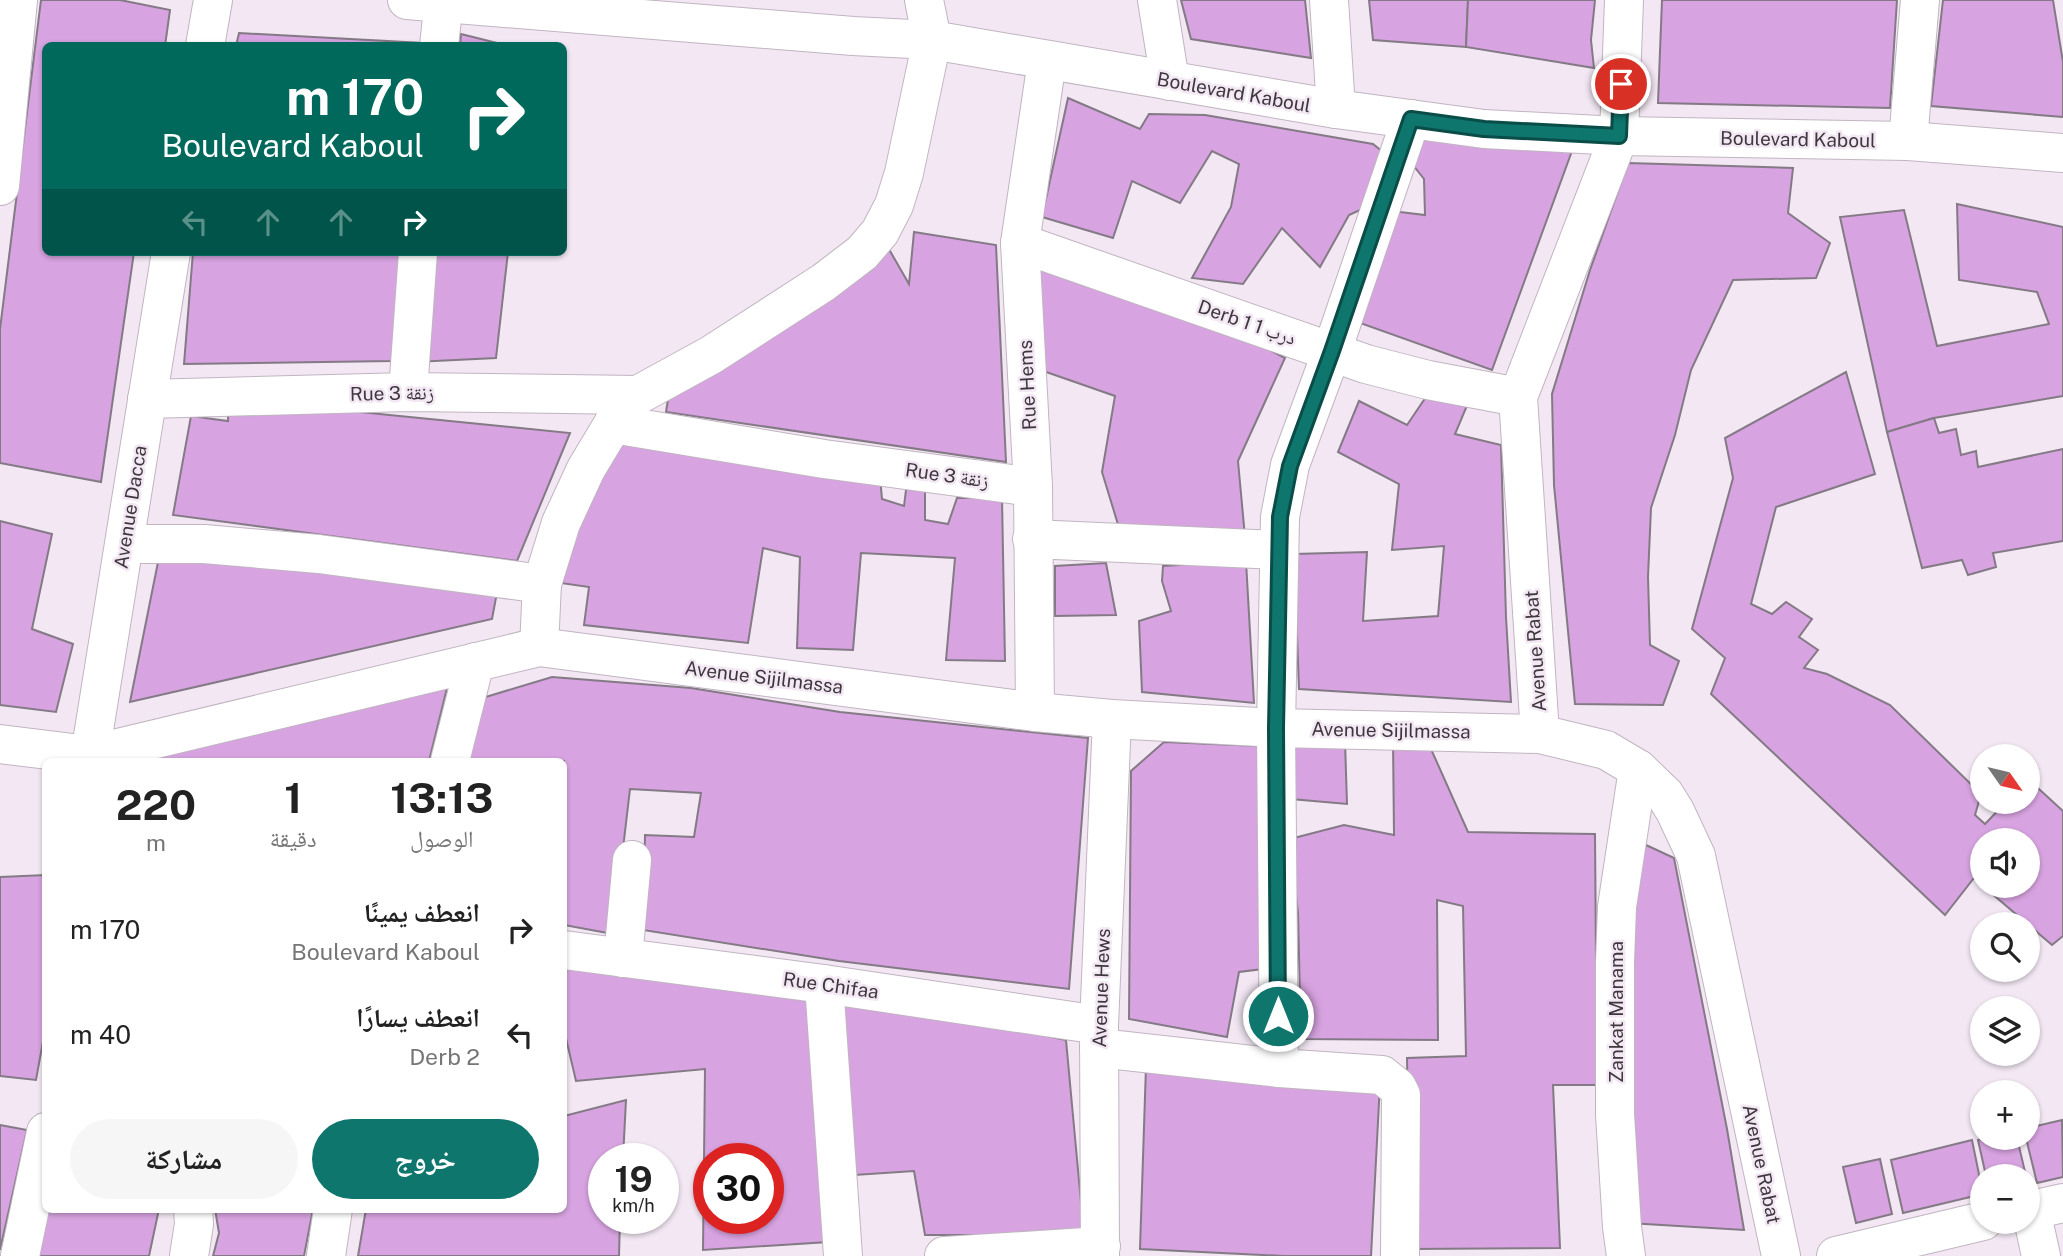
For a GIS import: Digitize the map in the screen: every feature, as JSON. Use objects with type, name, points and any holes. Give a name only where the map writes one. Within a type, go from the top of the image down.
[{"type":"street","points":[[206,42],[212,0]]},
{"type":"street","points":[[539,647],[542,584],[561,523],[586,469],[613,424],[638,395],[711,355],[824,282],[862,253],[880,232],[894,205],[904,173],[932,40],[924,0]]},
{"type":"street","points":[[1157,0],[1170,81]]},
{"type":"street","points":[[1329,0],[1335,109]]},
{"type":"street","name":"Avenue Rabat","points":[[1625,0],[1619,136],[1518,397],[1540,734],[1606,750],[1638,769],[1665,795],[1696,856],[1781,1256]]},
{"type":"street","points":[[1908,141],[1920,0]]},
{"type":"street","points":[[432,1],[438,42]]},
{"type":"street","name":"Boulevard Kaboul","points":[[432,1],[853,36],[932,40],[1335,109],[1484,129],[1619,136],[1908,141],[2063,153]]},
{"type":"street","points":[[0,187],[15,18]]},
{"type":"street","name":"Rue Hems","points":[[1035,712],[1032,487],[1020,243],[1047,61]]},
{"type":"street","points":[[1279,1068],[1276,728],[1280,517],[1290,466],[1411,119]]},
{"type":"street","name":"Derb 1 درب 1","points":[[1020,243],[1399,374],[1518,397]]},
{"type":"street","name":"Avenue Dacca","points":[[89,758],[170,256]]},
{"type":"street","points":[[408,393],[418,256]]},
{"type":"street","name":"Rue 3 زنقة","points":[[147,399],[408,393],[638,395]]},
{"type":"street","name":"Rue 3 زنقة","points":[[613,424],[824,458],[1032,487]]},
{"type":"street","points":[[1032,539],[1278,550]]},
{"type":"street","points":[[125,544],[204,544],[306,553],[542,584]]},
{"type":"street","name":"Avenue Sijilmassa","points":[[0,744],[89,758],[539,647],[1035,712],[1112,719],[1276,728],[1540,734]]},
{"type":"street","points":[[451,758],[475,662]]},
{"type":"street","name":"Avenue Hews","points":[[1100,1251],[1099,1036],[1112,719]]},
{"type":"street","name":"Zankat Manama","points":[[1626,1256],[1615,1114],[1615,962],[1617,907],[1638,769]]},
{"type":"street","points":[[623,958],[632,860]]},
{"type":"street","name":"Rue Chifaa","points":[[567,950],[824,984],[1279,1068],[1382,1075],[1401,1095],[1399,1256]]},
{"type":"street","points":[[824,984],[843,1256]]},
{"type":"street","points":[[20,1256],[42,1151]]},
{"type":"street","points":[[2041,1208],[2041,1256]]},
{"type":"street","points":[[190,1256],[193,1213]]},
{"type":"street","points":[[326,1256],[333,1213]]},
{"type":"street","points":[[1836,1256],[1970,1225]]},
{"type":"street","points":[[944,1256],[1100,1251]]},
{"type":"building","points":[[41,0],[120,0],[170,10],[166,42],[42,42],[42,256],[133,256],[101,482],[0,463],[0,329]]},
{"type":"building","points":[[1181,0],[1305,0],[1311,58],[1191,39]]},
{"type":"building","points":[[1369,0],[1468,0],[1466,47],[1373,40]]},
{"type":"building","points":[[1468,0],[1595,0],[1591,40],[1594,68],[1466,47]]},
{"type":"building","points":[[1662,0],[1897,0],[1890,108],[1658,103]]},
{"type":"building","points":[[1943,0],[2053,0],[2063,62],[2063,117],[1931,106]]},
{"type":"building","points":[[239,33],[405,42],[237,42]]},
{"type":"building","points":[[461,34],[493,42],[460,42]]},
{"type":"building","points":[[1068,98],[1140,129],[1149,114],[1205,115],[1373,144],[1388,156],[1371,205],[1349,215],[1320,267],[1282,228],[1243,284],[1192,278],[1231,207],[1239,164],[1212,151],[1180,203],[1132,181],[1113,238],[1042,217]]},
{"type":"building","points":[[1416,136],[1576,140],[1492,370],[1346,318],[1384,210],[1425,215],[1424,179],[1405,155]]},
{"type":"building","points":[[1628,163],[1793,168],[1788,213],[1830,243],[1816,278],[1733,280],[1691,370],[1675,435],[1651,508],[1648,577],[1650,645],[1679,661],[1663,705],[1575,704],[1554,485],[1552,394],[1590,270]]},
{"type":"building","points":[[1957,204],[2063,227],[2063,396],[1934,418],[1887,432],[1840,217],[1904,210],[1937,346],[2049,324],[2037,292],[1959,280]]},
{"type":"building","points":[[914,232],[996,245],[1006,462],[666,412],[670,387],[886,244],[909,284]]},
{"type":"building","points":[[193,256],[402,256],[392,361],[184,364]]},
{"type":"building","points":[[429,256],[508,256],[496,358],[415,362]]},
{"type":"building","points":[[1031,262],[1195,310],[1285,358],[1238,461],[1245,537],[1120,531],[1102,472],[1115,396],[1029,366]]},
{"type":"building","points":[[1846,372],[1875,474],[1776,507],[1751,604],[1772,614],[1786,602],[1812,619],[1799,637],[1818,650],[1804,668],[1827,674],[1890,705],[1970,783],[1970,814],[1975,814],[1985,824],[1995,814],[2040,814],[2040,790],[2063,811],[2063,936],[2052,945],[2040,935],[2040,912],[2013,912],[1997,898],[2040,898],[2040,828],[1970,828],[1970,883],[1945,915],[1711,694],[1725,658],[1692,629],[1733,478],[1725,438]]},
{"type":"building","points":[[1430,391],[1471,396],[1455,434],[1501,445],[1511,702],[1299,689],[1294,554],[1367,552],[1363,621],[1438,616],[1444,546],[1392,550],[1399,484],[1338,452],[1359,401],[1407,425]]},
{"type":"building","points":[[228,399],[570,433],[517,561],[173,515],[191,416],[228,421]]},
{"type":"building","points":[[1934,418],[1939,433],[1956,429],[1961,455],[1976,451],[1978,467],[2063,449],[2063,541],[1993,553],[1996,567],[1968,575],[1962,560],[1922,568],[1887,432]]},
{"type":"building","points":[[612,428],[880,477],[882,499],[904,506],[907,482],[925,481],[925,520],[948,524],[957,498],[1002,498],[1005,661],[946,660],[955,558],[861,553],[853,650],[797,648],[800,557],[763,548],[748,643],[584,625],[589,587],[554,582]]},
{"type":"building","points":[[0,521],[52,534],[32,629],[73,644],[56,712],[0,705]]},
{"type":"building","points":[[161,547],[499,582],[492,619],[130,702]]},
{"type":"building","points":[[1246,561],[1254,703],[1142,692],[1139,621],[1171,611],[1162,581],[1163,566]]},
{"type":"building","points":[[1106,563],[1116,615],[1055,616],[1055,566]]},
{"type":"building","points":[[552,677],[691,688],[840,712],[1088,738],[1069,989],[839,961],[643,930],[645,835],[694,837],[701,793],[630,789],[613,934],[567,926],[567,758],[463,758],[479,699]]},
{"type":"building","points":[[449,680],[430,758],[138,758]]},
{"type":"building","points":[[1289,735],[1345,741],[1347,804],[1280,798]]},
{"type":"building","points":[[1393,740],[1431,749],[1468,832],[1595,834],[1597,1085],[1553,1085],[1560,1248],[1410,1249],[1407,1058],[1466,1056],[1463,906],[1437,900],[1438,1040],[1301,1039],[1298,913],[1290,839],[1344,825],[1394,835]]},
{"type":"building","points":[[1164,742],[1260,746],[1271,968],[1239,972],[1227,1037],[1129,1019],[1131,771]]},
{"type":"building","points":[[1646,845],[1674,858],[1744,1230],[1629,1223],[1621,923]]},
{"type":"building","points":[[42,875],[42,1047],[36,1080],[0,1076],[0,877]]},
{"type":"building","points":[[567,959],[823,996],[828,1242],[703,1250],[703,1234],[784,1234],[784,1143],[704,1143],[705,1069],[576,1081],[567,1043]]},
{"type":"building","points":[[833,991],[1066,1040],[1084,1235],[925,1235],[914,1171],[855,1175]]},
{"type":"building","points":[[1146,1066],[1380,1083],[1371,1256],[1283,1256],[1140,1249]]},
{"type":"building","points":[[626,1100],[624,1143],[588,1143],[588,1234],[620,1234],[619,1256],[358,1256],[365,1213],[567,1213],[567,1115]]},
{"type":"building","points":[[2062,1120],[2063,1177],[2040,1182],[2040,1164],[2032,1164],[2029,1150],[2040,1150],[2040,1125]]},
{"type":"building","points":[[0,1125],[27,1130],[0,1250]]},
{"type":"building","points":[[1970,1140],[1970,1150],[1974,1150],[1977,1164],[1970,1164],[1970,1197],[1903,1213],[1891,1160]]},
{"type":"building","points":[[1980,1150],[2020,1150],[2023,1164],[1983,1164]]},
{"type":"building","points":[[1880,1159],[1892,1214],[1856,1223],[1843,1167]]},
{"type":"building","points":[[45,1213],[158,1213],[149,1256],[30,1256]]},
{"type":"building","points":[[216,1213],[312,1213],[304,1256],[213,1256],[219,1233]]},
{"type":"route","points":[[1278,1016],[1276,728],[1280,517],[1290,466],[1411,119],[1484,129],[1619,136],[1621,84]]}]
